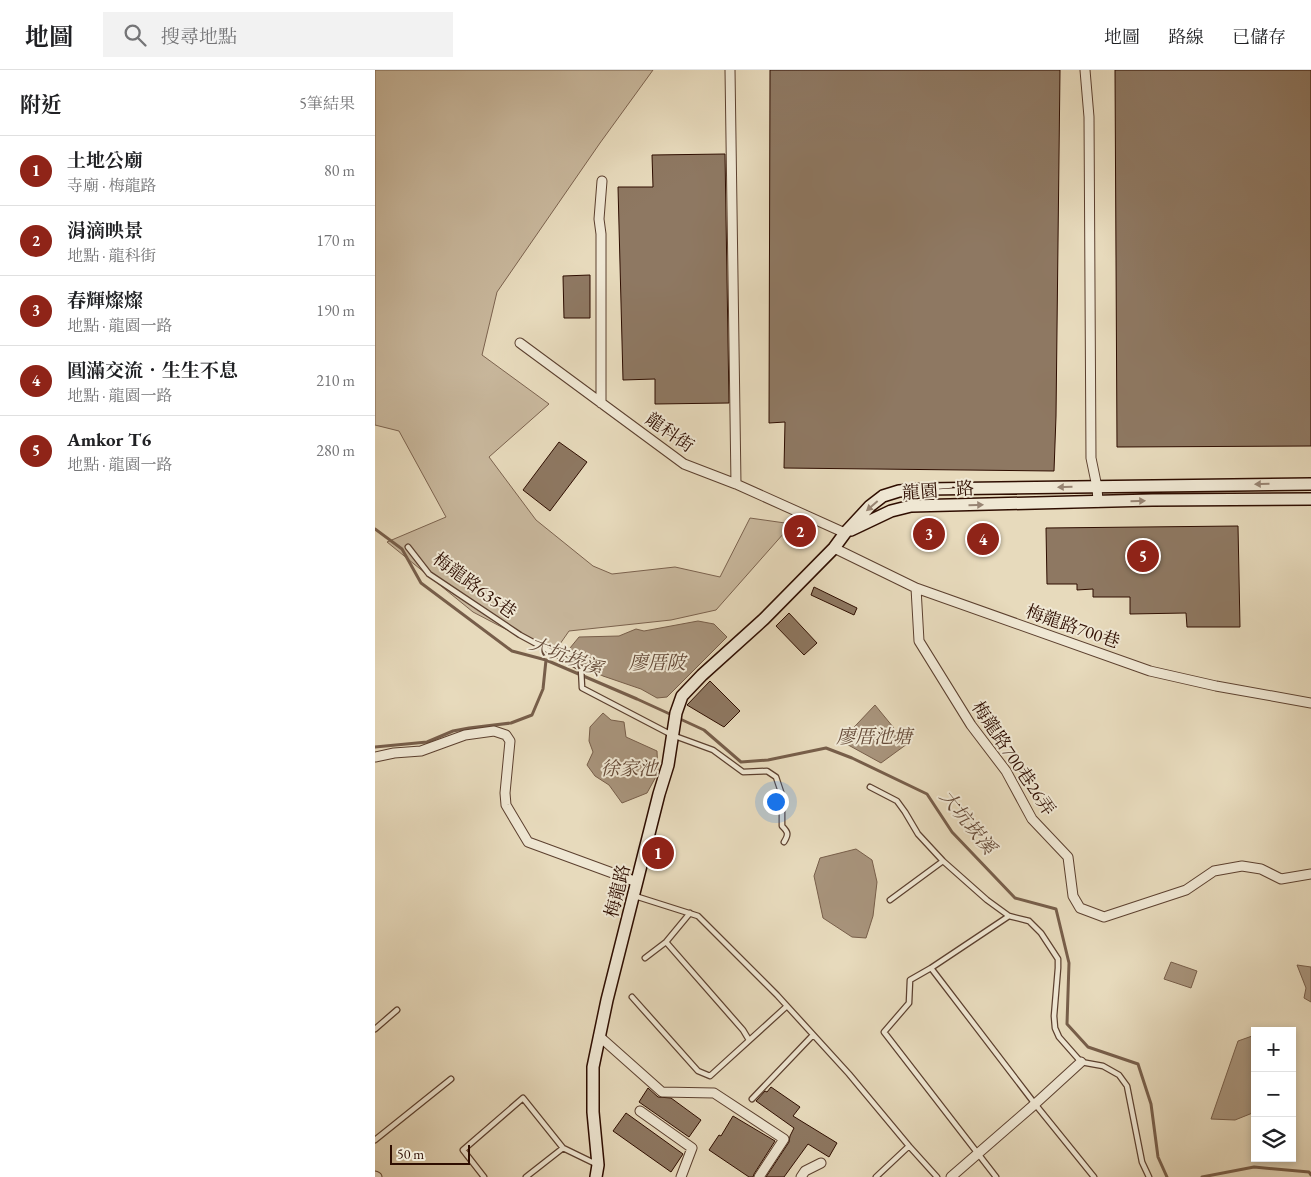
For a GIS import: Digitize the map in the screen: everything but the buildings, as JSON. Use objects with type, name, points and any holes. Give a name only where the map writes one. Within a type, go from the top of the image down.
[{"type":"street","points":[[730,70],[736,484]]},
{"type":"street","points":[[1085,70],[1089,117],[1091,458],[1098,502]]},
{"type":"street","points":[[601,403],[601,234],[599,220],[602,181]]},
{"type":"street","name":"龍科街","points":[[520,343],[684,464],[736,484],[845,533]]},
{"type":"street","name":"龍園一路","points":[[845,533],[870,506],[883,496],[899,491],[926,489],[1311,484]]},
{"type":"street","name":"龍園一路","points":[[845,533],[891,511],[911,506],[1311,499]]},
{"type":"street","name":"梅龍路","points":[[596,1177],[593,1067],[637,882],[668,765],[674,724],[681,696],[763,619],[834,548],[845,533]]},
{"type":"street","name":"梅龍路700巷","points":[[834,548],[916,588],[1150,671],[1216,686],[1311,703]]},
{"type":"street","name":"梅龍路700巷26弄","points":[[916,588],[919,641],[971,725],[1007,771],[1032,820],[1068,857],[1073,896],[1080,908],[1104,917],[1186,890],[1214,871],[1242,866],[1261,869],[1281,880],[1311,874]]},
{"type":"street","points":[[375,757],[394,753],[421,751],[465,735],[494,731],[506,735],[510,740],[505,793],[506,805],[528,842],[637,882]]},
{"type":"street","points":[[599,1036],[662,1092],[714,1093],[784,1139],[759,1177]]},
{"type":"street","points":[[951,1177],[1081,1062]]},
{"type":"street","points":[[640,1111],[692,1148],[681,1177]]},
{"type":"street","points":[[801,1177],[805,1171],[821,1163]]},
{"type":"lane","name":"梅龍路635巷","points":[[408,548],[429,574],[520,635],[581,668],[582,688],[674,724],[743,772],[767,771],[776,777],[784,801],[782,826],[788,831],[788,836],[784,842]]},
{"type":"lane","points":[[870,787],[897,802],[918,834],[943,861],[987,900],[1009,916],[1029,921],[1041,932],[1058,959],[1054,1016],[1055,1028],[1059,1037],[1081,1062],[1103,1066],[1119,1075],[1127,1086],[1142,1162],[1149,1177]]},
{"type":"lane","points":[[890,900],[943,861]]},
{"type":"lane","points":[[634,896],[698,916],[787,1006],[849,1074],[937,1177]]},
{"type":"lane","points":[[645,958],[666,942],[690,913]]},
{"type":"lane","points":[[996,1177],[884,1032],[909,1003],[909,980],[931,968],[1009,916]]},
{"type":"lane","points":[[666,942],[743,1030],[749,1040]]},
{"type":"lane","points":[[931,968],[1035,1104],[1094,1177]]},
{"type":"lane","points":[[633,996],[697,1071],[710,1076],[787,1006]]},
{"type":"lane","points":[[375,1030],[397,1010]]},
{"type":"lane","points":[[752,1098],[813,1035]]},
{"type":"lane","points":[[375,1140],[451,1078]]},
{"type":"lane","points":[[484,1177],[463,1150],[523,1098],[563,1148],[597,1165]]},
{"type":"lane","points":[[876,1177],[909,1146]]},
{"type":"lane","points":[[526,1177],[563,1148]]},
{"type":"shaded area","points":[[375,70],[653,70],[497,292],[482,355],[549,404],[489,457],[536,520],[593,566],[612,574],[675,567],[720,577],[750,518],[792,524],[716,610],[671,620],[569,631],[553,654],[473,612],[387,542],[446,517],[399,431],[375,425]]},
{"type":"water","name":"廖厝陂","points":[[698,621],[714,624],[727,637],[667,697],[657,698],[641,689],[603,676],[574,662],[570,648],[579,637],[619,636],[636,629],[644,631]]},
{"type":"water","name":"廖厝池塘","points":[[875,705],[907,744],[881,763],[841,741]]},
{"type":"water","name":"徐家池","points":[[603,713],[611,720],[624,722],[626,737],[657,751],[658,773],[647,793],[622,803],[609,785],[595,776],[587,765],[593,752],[589,741],[590,727]]},
{"type":"water","points":[[856,849],[872,860],[877,882],[873,916],[866,938],[852,937],[823,918],[814,876],[820,858]]},
{"type":"water","points":[[1171,962],[1197,971],[1191,988],[1164,979]]},
{"type":"water","points":[[1297,965],[1311,967],[1311,1002],[1304,998],[1306,988]]},
{"type":"water","points":[[1251,1036],[1251,1114],[1235,1120],[1211,1119],[1238,1041]]},
{"type":"waterway","name":"大坑崁溪","points":[[375,529],[402,549],[421,583],[512,651],[546,660],[672,715]]},
{"type":"waterway","points":[[375,747],[427,742],[453,731],[511,723],[532,715],[543,689],[546,660]]},
{"type":"waterway","name":"大坑崁溪","points":[[678,718],[704,730],[741,762],[768,760],[826,748],[852,758],[927,794],[952,832],[1015,898],[1056,909],[1069,963],[1067,1024],[1088,1047],[1138,1064],[1151,1104],[1158,1157],[1167,1177]]},
{"type":"waterway","name":"大坑崁溪","points":[[1202,1177],[1254,1167],[1309,1172],[1311,1175]]},
{"type":"place","name":"涓滴映景","points":[[800,531]]},
{"type":"place","name":"春輝燦燦","points":[[929,534]]},
{"type":"place","name":"圓滿交流．生生不息","points":[[983,539]]},
{"type":"place","name":"Amkor T6","points":[[1143,556]]},
{"type":"place","name":"土地公廟","points":[[658,853]]}]
